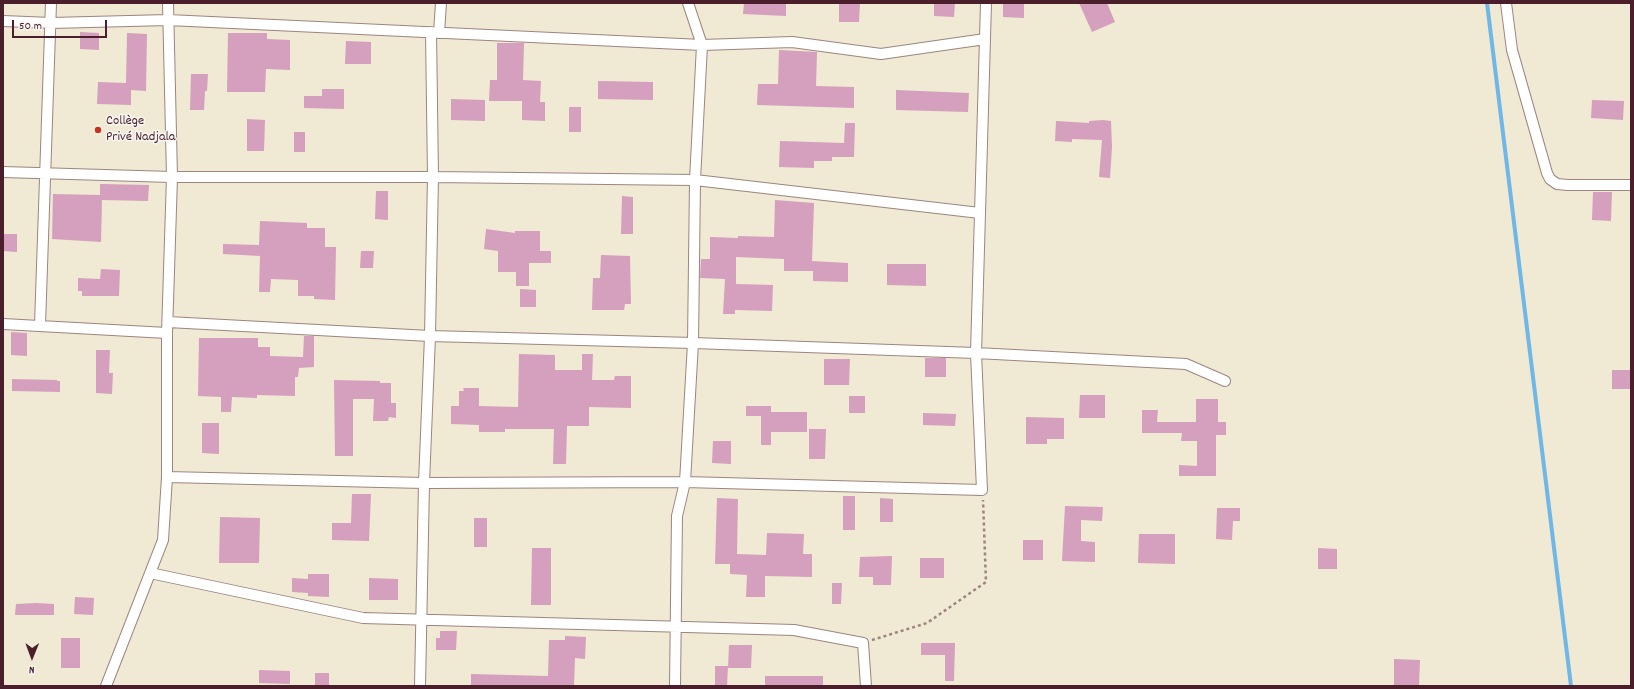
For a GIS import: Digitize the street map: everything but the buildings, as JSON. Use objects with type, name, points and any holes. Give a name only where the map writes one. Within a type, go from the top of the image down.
[{"type":"street","points":[[40,325],[51,3]]},
{"type":"street","points":[[106,686],[163,540],[167,477],[168,322],[172,177],[168,3]]},
{"type":"street","points":[[420,686],[424,483],[430,336],[435,32],[442,3]]},
{"type":"street","points":[[675,686],[677,516],[685,482],[693,343],[695,180],[702,45],[688,3]]},
{"type":"street","points":[[167,477],[424,483],[685,482],[982,490],[976,353],[986,3]]},
{"type":"street","points":[[1506,3],[1512,50],[1547,174],[1550,179],[1557,184],[1568,185],[1631,185]]},
{"type":"street","points":[[3,21],[51,23],[168,20],[702,45],[792,42],[881,54],[985,39]]},
{"type":"street","points":[[3,172],[172,177],[433,177],[695,180],[980,213]]},
{"type":"street","points":[[168,322],[430,336],[976,353],[1186,364],[1225,381]]},
{"type":"street","points":[[3,324],[168,332]]},
{"type":"street","points":[[150,574],[363,618],[794,630],[863,643],[866,686]]},
{"type":"path","points":[[863,643],[927,623],[986,582],[982,490]]},
{"type":"waterway","points":[[1487,3],[1571,686]]},
{"type":"place","name":"Collège Privé Nadjala","points":[[98,130]]}]
